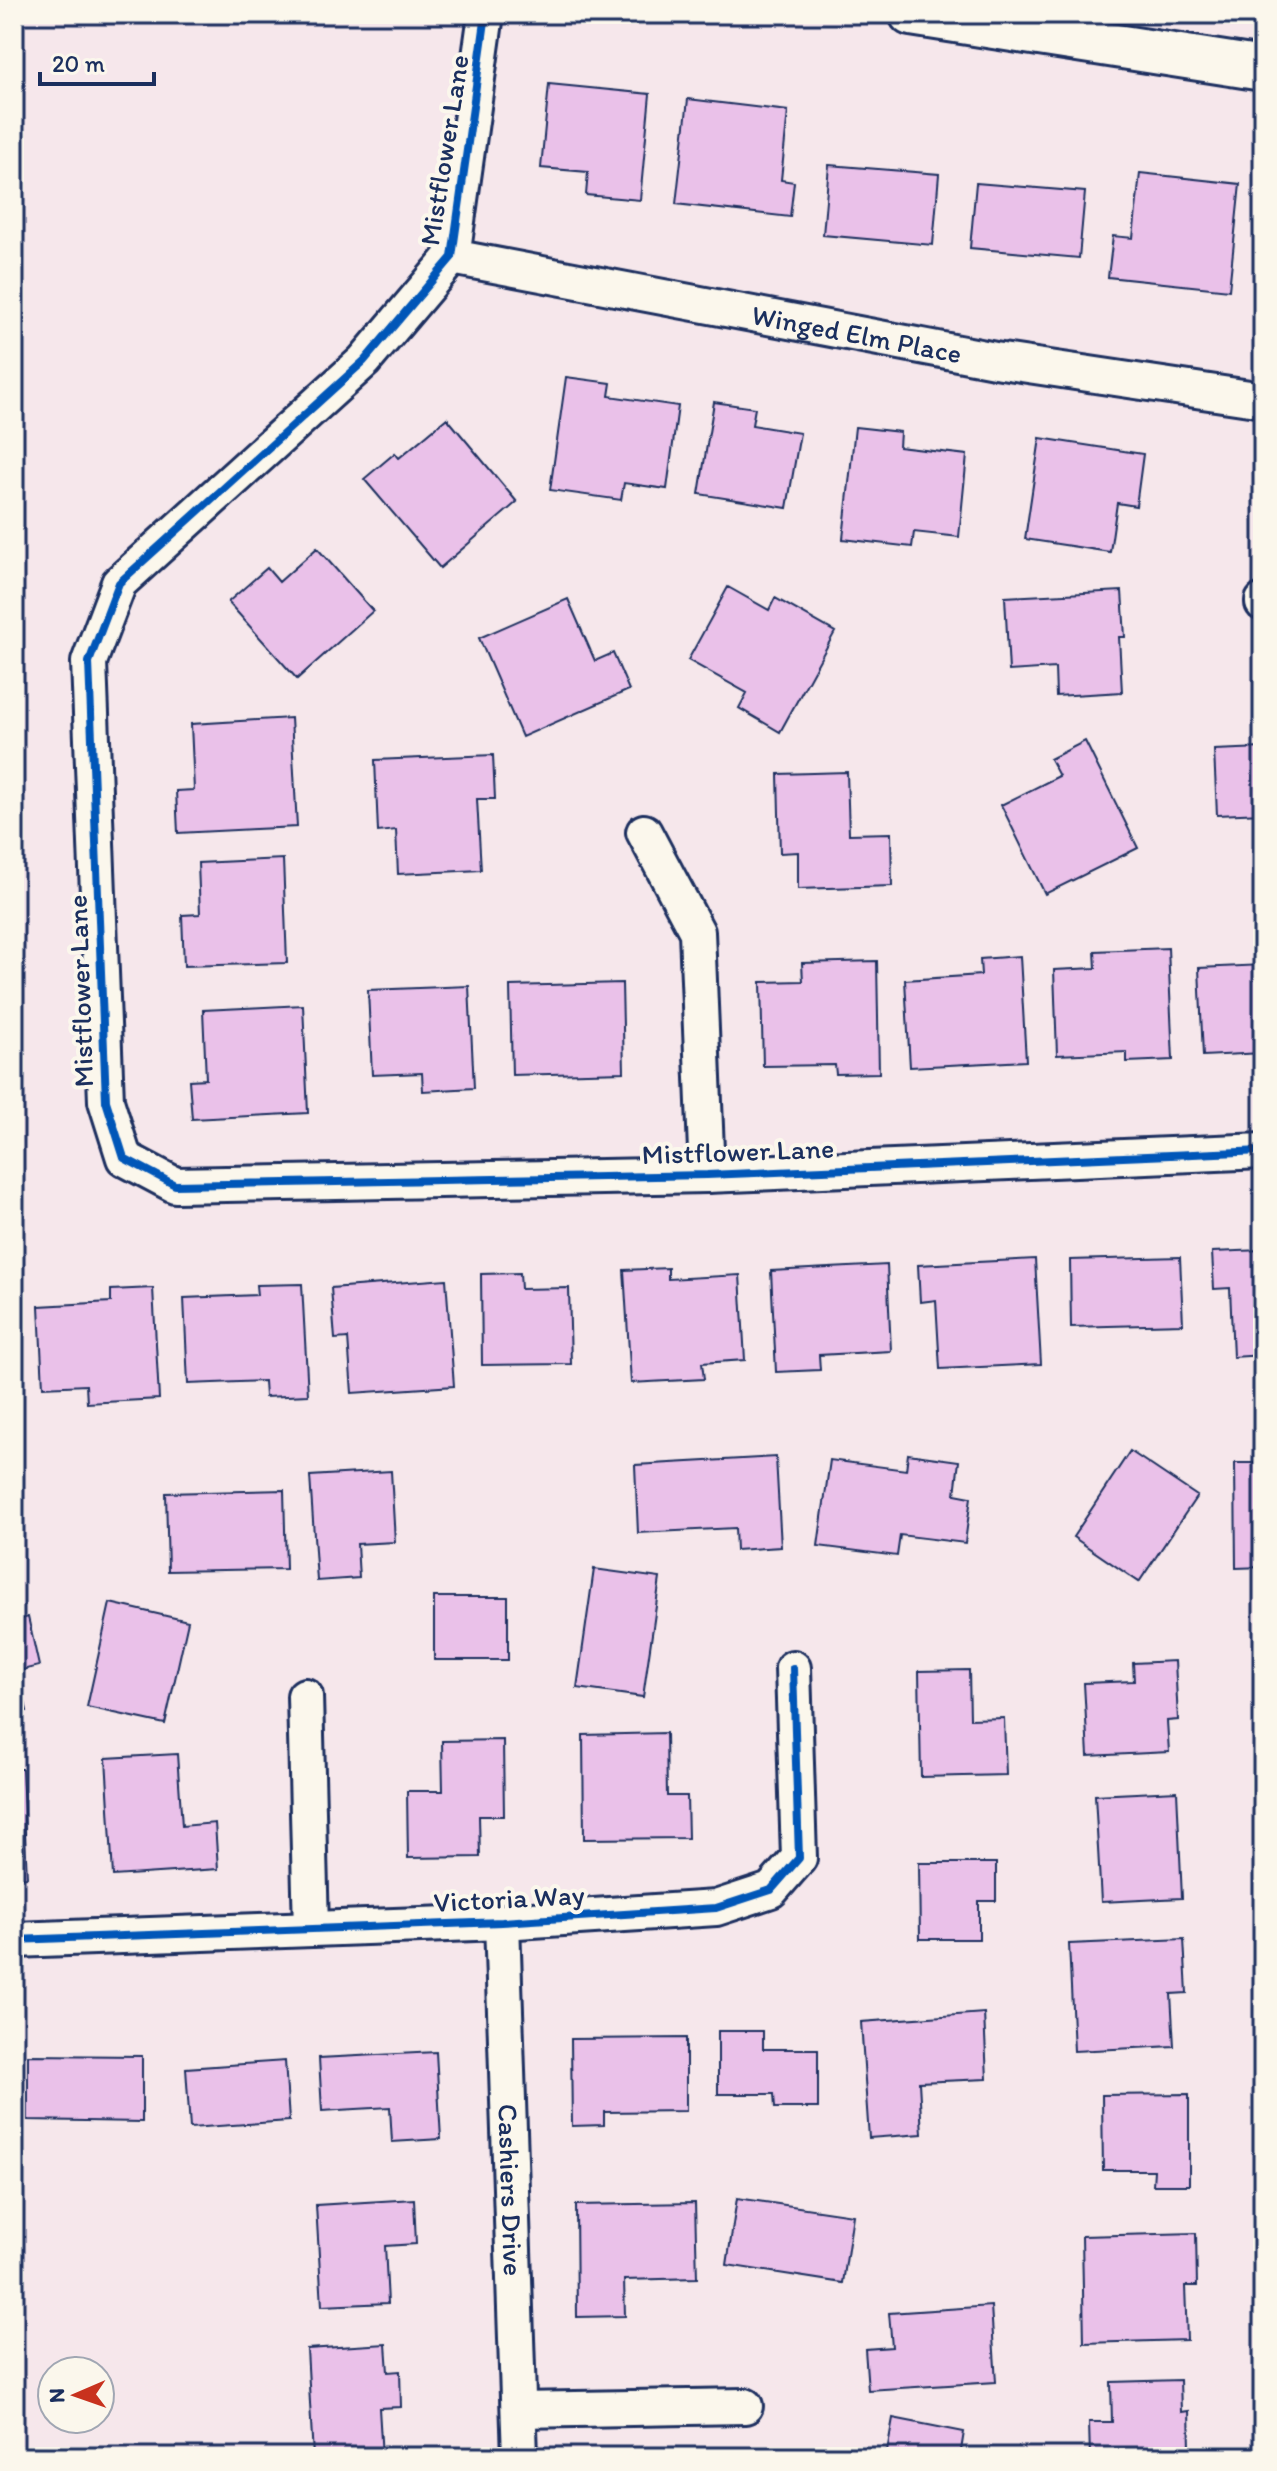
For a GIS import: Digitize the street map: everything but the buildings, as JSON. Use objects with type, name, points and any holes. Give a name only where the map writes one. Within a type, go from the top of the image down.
[{"type":"street","name":"Mistflower Lane","points":[[486,14],[452,257],[364,361],[119,583],[89,662],[106,1101],[124,1158],[175,1185],[707,1175],[1263,1151]]},
{"type":"street","points":[[911,14],[1263,69]]},
{"type":"street","name":"Winged Elm Place","points":[[452,257],[995,360],[1263,400]]},
{"type":"street","points":[[644,832],[697,932],[707,1175]]},
{"type":"street","name":"Victoria Way","points":[[14,1940],[502,1922],[716,1908],[771,1890],[799,1858],[793,1668]]},
{"type":"street","points":[[305,1696],[311,1929]]},
{"type":"street","name":"Cashiers Drive","points":[[502,1922],[520,2457]]},
{"type":"street","points":[[519,2410],[745,2406]]},
{"type":"cycle path","points":[[486,14],[452,257],[364,361],[119,583],[89,662],[106,1101],[124,1158],[175,1185],[707,1175],[1263,1151]]},
{"type":"cycle path","points":[[14,1940],[502,1922],[716,1908],[771,1890],[799,1858],[793,1668]]}]
